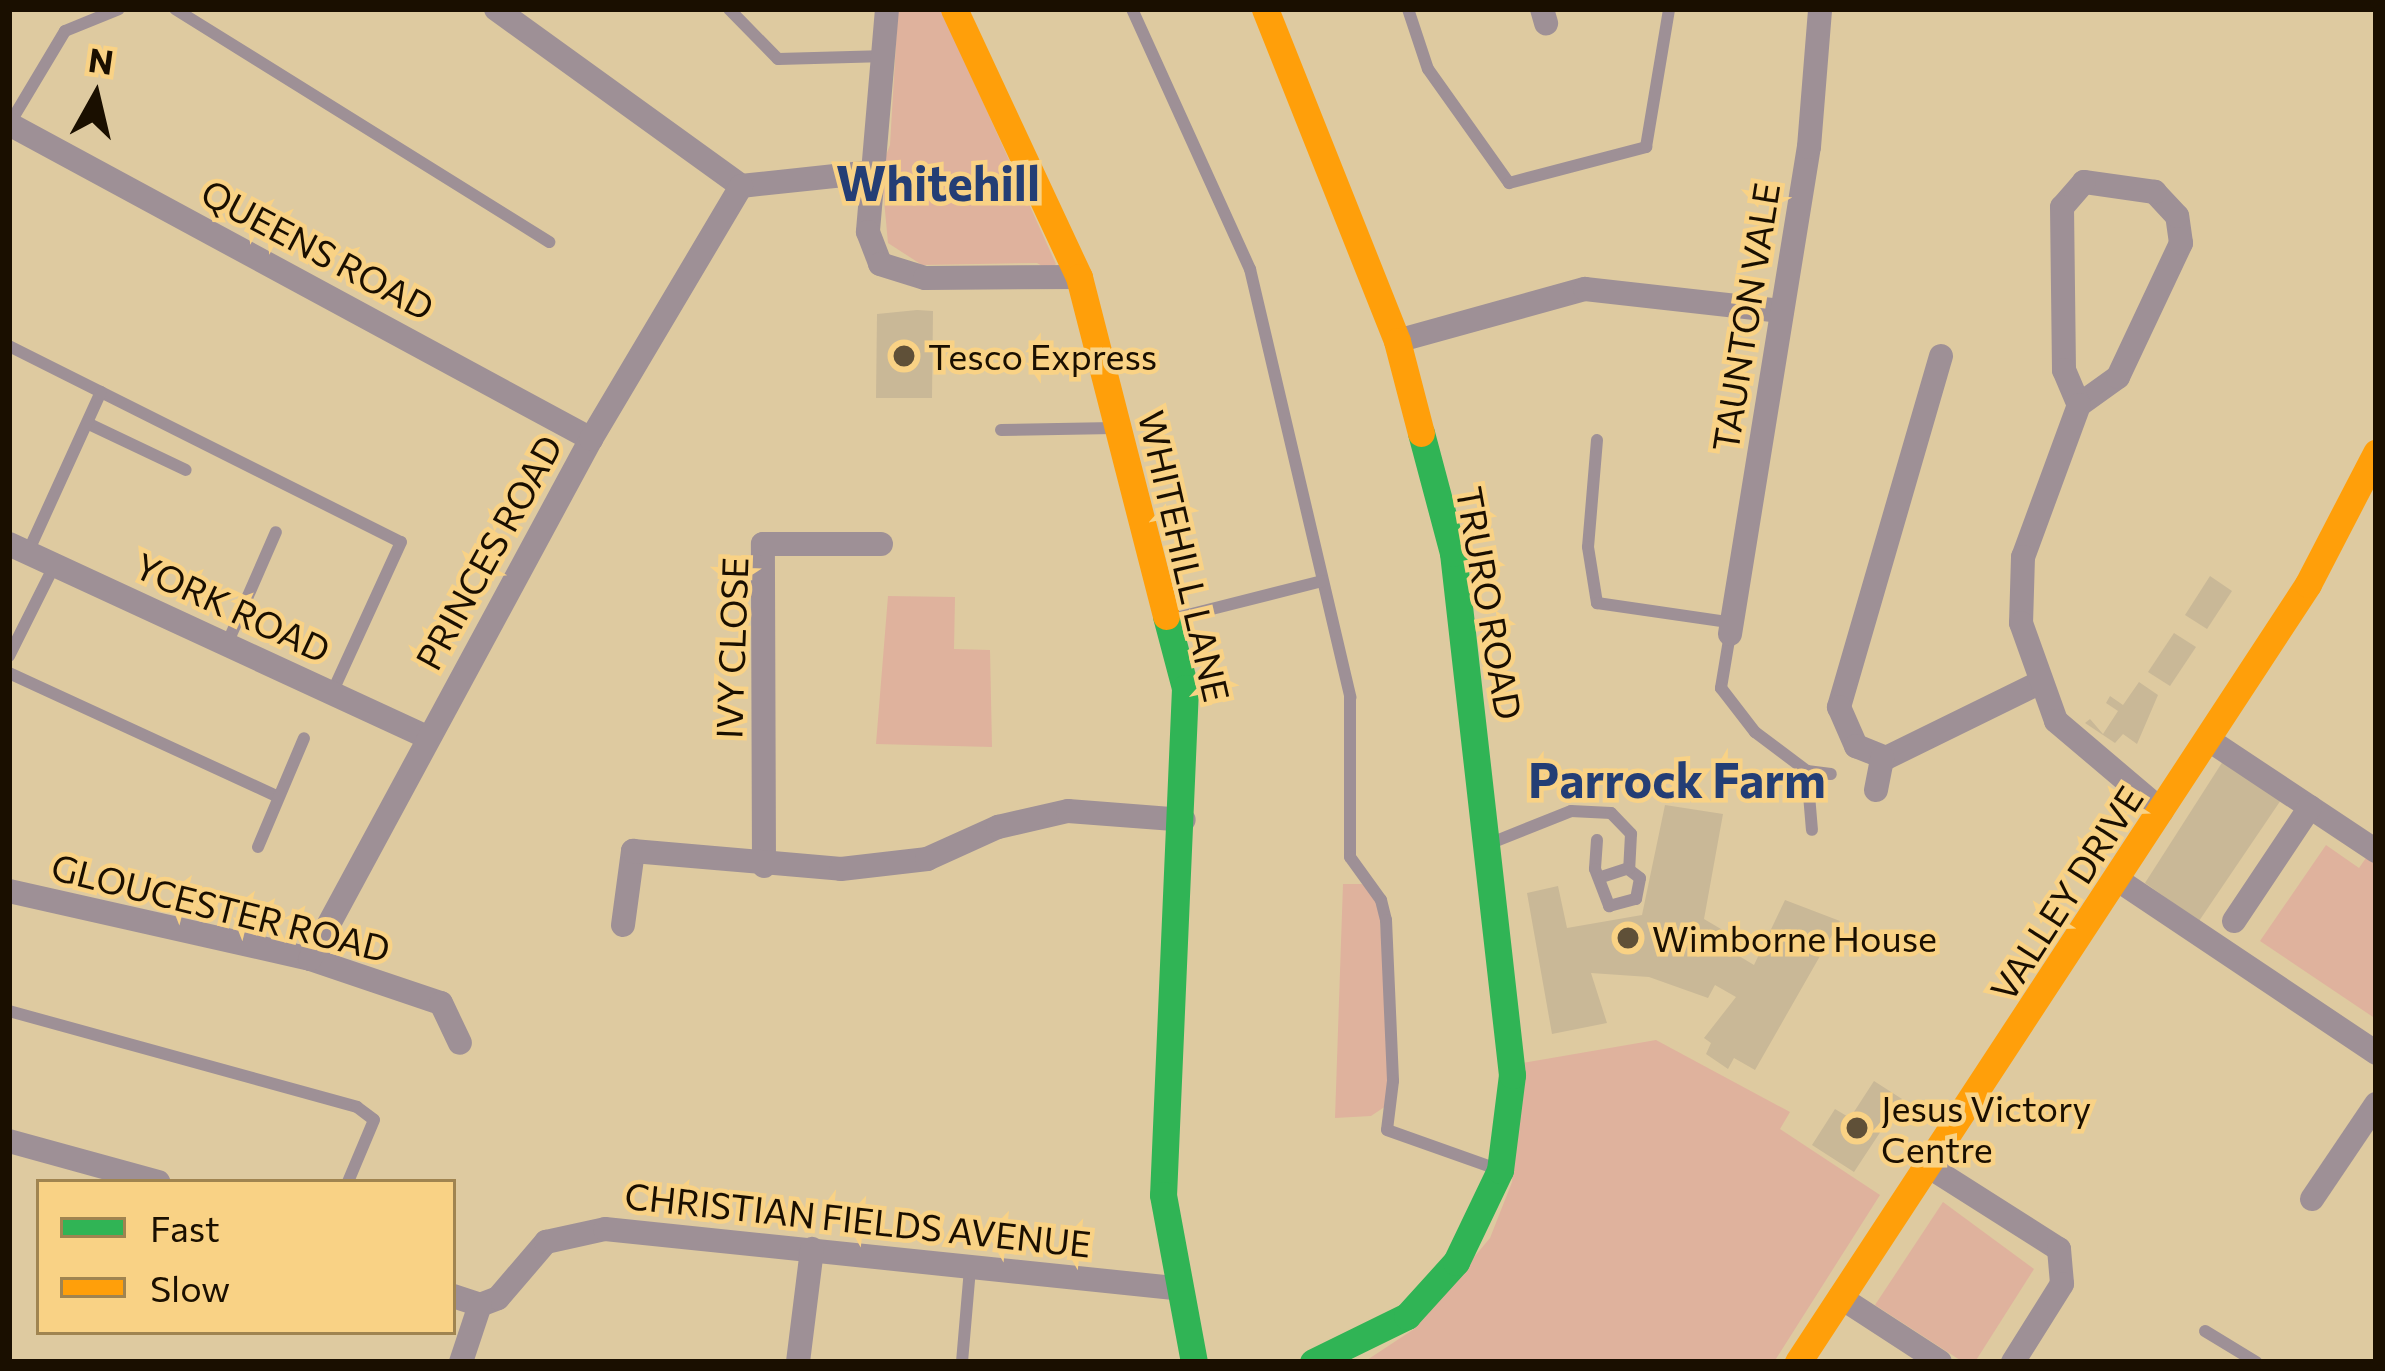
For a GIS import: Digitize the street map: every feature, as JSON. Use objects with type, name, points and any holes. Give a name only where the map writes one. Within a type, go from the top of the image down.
[{"type":"street","points":[[497,9],[740,186],[872,172]]},
{"type":"street","points":[[887,9],[889,56],[868,232],[880,264],[925,278],[1079,277]]},
{"type":"street","name":"WHITEHILL LANE","points":[[954,9],[1079,277],[1185,688],[1184,820],[1162,1106],[1174,1288],[1194,1362]]},
{"type":"street","name":"TRURO ROAD","points":[[1265,9],[1396,341],[1453,554],[1490,843],[1512,1075],[1500,1170],[1473,1234],[1420,1304],[1367,1341],[1313,1362]]},
{"type":"street","name":"TAUNTON VALE","points":[[1732,628],[1782,311],[1820,9]]},
{"type":"street","name":"QUEENS ROAD","points":[[9,124],[591,440]]},
{"type":"street","points":[[2079,405],[2064,370],[2062,207],[2084,182],[2155,192],[2177,216],[2181,243],[2118,376],[2079,405],[2023,557],[2021,623],[2037,685],[2056,721],[2098,764],[2162,812]]},
{"type":"street","name":"PRINCES ROAD","points":[[310,959],[591,440],[740,186]]},
{"type":"street","points":[[1396,341],[1586,289],[1782,311]]},
{"type":"street","points":[[1876,790],[1871,753],[1839,698],[1941,356]]},
{"type":"street","name":"VALLEY DRIVE","points":[[1798,1362],[2209,740],[2308,584],[2376,453]]},
{"type":"street","name":"IVY CLOSE","points":[[764,866],[763,544],[881,544]]},
{"type":"street","name":"YORK ROAD","points":[[19,548],[427,737]]},
{"type":"street","points":[[1871,753],[2037,685]]},
{"type":"street","points":[[2209,740],[2376,851]]},
{"type":"street","points":[[2234,921],[2310,807]]},
{"type":"street","points":[[623,926],[633,851],[764,866],[841,869],[927,859],[998,827],[1068,811],[1184,820]]},
{"type":"street","points":[[2118,880],[2376,1053]]},
{"type":"street","name":"GLOUCESTER ROAD","points":[[9,891],[310,959],[441,1003],[460,1043]]},
{"type":"street","points":[[2312,1199],[2376,1103]]},
{"type":"street","points":[[9,1141],[147,1179]]},
{"type":"street","points":[[1928,1166],[2059,1250],[2062,1284],[2013,1362]]},
{"type":"street","name":"CHRISTIAN FIELDS AVENUE","points":[[480,1305],[498,1298],[546,1242],[576,1232],[812,1249],[1174,1288]]},
{"type":"street","points":[[798,1362],[812,1249]]},
{"type":"street","points":[[456,1297],[480,1305],[460,1362]]},
{"type":"street","points":[[1840,1297],[1940,1362]]},
{"type":"lane","points":[[9,124],[65,31],[119,9]]},
{"type":"lane","points":[[175,9],[549,242]]},
{"type":"lane","points":[[729,9],[778,58],[889,56]]},
{"type":"lane","points":[[1132,9],[1250,269],[1350,697],[1350,857],[1386,920],[1393,1081],[1387,1130],[1500,1170]]},
{"type":"lane","points":[[1408,9],[1428,68],[1509,183],[1646,147],[1670,9]]},
{"type":"lane","points":[[9,346],[401,542],[332,693]]},
{"type":"lane","points":[[19,548],[89,424],[101,392]]},
{"type":"lane","points":[[89,424],[186,470]]},
{"type":"lane","points":[[1001,430],[1121,428]]},
{"type":"lane","points":[[1598,440],[1588,547],[1597,603],[1732,628],[1722,690],[1755,732],[1808,771],[1831,774]]},
{"type":"lane","points":[[227,644],[276,532]]},
{"type":"lane","points":[[9,656],[55,564]]},
{"type":"lane","points":[[1168,620],[1322,581]]},
{"type":"lane","points":[[9,673],[278,797]]},
{"type":"lane","points":[[258,848],[304,738]]},
{"type":"lane","points":[[1808,771],[1812,830]]},
{"type":"lane","points":[[1490,843],[1564,813],[1603,811],[1631,834],[1628,869]]},
{"type":"lane","points":[[1597,840],[1608,905],[1633,902],[1640,878],[1628,869]]},
{"type":"lane","points":[[1600,877],[1628,869]]},
{"type":"lane","points":[[9,1011],[357,1107],[374,1120],[349,1179]]},
{"type":"lane","points":[[962,1362],[970,1267]]},
{"type":"lane","points":[[2205,1331],[2256,1362]]},
{"type":"shaded area","points":[[898,9],[941,9],[1056,264],[1049,270],[1037,263],[922,265],[888,243],[881,168],[890,145]]},
{"type":"shaded area","points":[[888,596],[955,597],[954,649],[990,650],[992,747],[876,744]]},
{"type":"shaded area","points":[[2326,845],[2359,868],[2368,855],[2376,860],[2376,1019],[2260,941]]},
{"type":"shaded area","points":[[1343,884],[1362,884],[1379,902],[1390,1085],[1386,1106],[1371,1116],[1335,1118]]},
{"type":"shaded area","points":[[1656,1040],[1790,1112],[1780,1129],[1880,1195],[1774,1362],[1364,1362],[1414,1329],[1490,1238],[1512,1182],[1522,1063]]},
{"type":"shaded area","points":[[1943,1202],[2034,1269],[1975,1362],[1963,1362],[1875,1305]]},
{"type":"building","name":"Tesco Express","points":[[933,311],[932,398],[876,398],[877,314]]},
{"type":"building","points":[[2210,576],[2232,591],[2207,629],[2185,615]]},
{"type":"building","points":[[2174,633],[2196,647],[2170,686],[2148,672]]},
{"type":"building","points":[[2139,682],[2158,695],[2137,744],[2123,734],[2115,743],[2085,723],[2090,719],[2103,734],[2118,711],[2106,703],[2110,696],[2123,705]]},
{"type":"building","points":[[2225,758],[2283,797],[2199,921],[2145,883]]},
{"type":"building","name":"Wimborne House","points":[[1665,805],[1723,814],[1704,919],[1726,932],[1719,944],[1754,965],[1785,900],[1840,921],[1755,1070],[1734,1058],[1728,1069],[1706,1054],[1711,1043],[1704,1038],[1736,997],[1715,985],[1708,998],[1649,977],[1591,973],[1607,1023],[1552,1034],[1527,893],[1558,886],[1567,928],[1642,915]]},
{"type":"building","points":[[1874,1081],[1902,1099],[1854,1172],[1812,1145],[1835,1109],[1850,1118]]},
{"type":"traffic: fast","points":[[1313,1362],[1407,1316],[1456,1262],[1500,1170],[1512,1075],[1453,553],[1421,433]]},
{"type":"traffic: fast","points":[[1166,616],[1185,688],[1163,1195],[1194,1362]]},
{"type":"traffic: slow","points":[[954,9],[1079,277],[1166,616]]},
{"type":"traffic: slow","points":[[1265,9],[1397,341],[1421,433]]},
{"type":"traffic: slow","points":[[1798,1362],[2308,584],[2376,453]]},
{"type":"place","name":"Tesco Express","points":[[904,356]]},
{"type":"place","name":"Wimborne House","points":[[1628,938]]},
{"type":"place","name":"Jesus Victory Centre","points":[[1857,1128]]},
{"type":"district","name":"Whitehill","points":[[938,182]]},
{"type":"district","name":"Parrock Farm","points":[[1677,779]]}]
